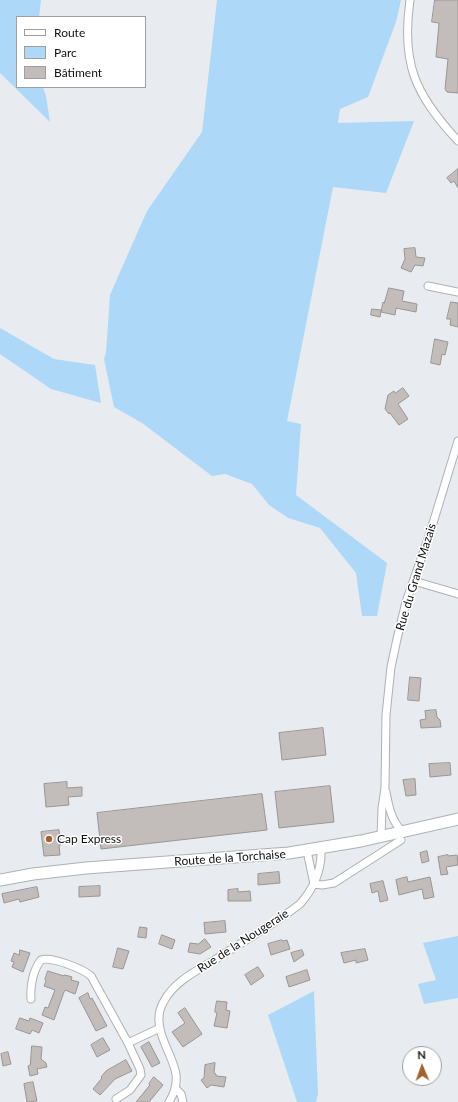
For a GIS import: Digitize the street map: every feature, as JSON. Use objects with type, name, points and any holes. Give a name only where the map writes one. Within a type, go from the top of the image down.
[{"type":"main road","name":"Route de la Torchaise","points":[[0,880],[47,872],[86,868],[307,851],[381,837],[401,836],[458,819]]},
{"type":"street","points":[[410,0],[407,19],[407,42],[411,66],[416,81],[423,96],[437,117],[458,140]]},
{"type":"street","points":[[428,286],[458,292]]},
{"type":"street","name":"Rue du Grand Mazais","points":[[381,837],[382,808],[385,788],[386,714],[391,668],[406,602],[458,441]]},
{"type":"street","points":[[414,581],[458,594]]},
{"type":"street","name":"Rue du Grand Mazais","points":[[385,788],[391,815],[401,836]]},
{"type":"street","points":[[307,851],[314,884],[322,885],[334,883],[401,836]]},
{"type":"street","name":"Rue de la Nougeraie","points":[[176,1089],[176,1069],[160,1028],[160,1014],[164,1001],[175,987],[187,977],[292,910],[306,898],[318,875],[322,856],[321,849]]},
{"type":"street","points":[[31,999],[31,985],[41,960],[49,958],[83,970],[87,972],[94,980],[140,1068],[141,1075],[130,1090],[116,1099]]},
{"type":"street","points":[[128,1043],[160,1028]]},
{"type":"street","points":[[169,1102],[176,1089],[181,1094],[183,1102]]},
{"type":"green space","points":[[0,0],[41,0],[39,16],[16,16],[16,88],[43,88],[50,122],[0,73]]},
{"type":"green space","points":[[217,0],[401,0],[396,22],[368,97],[340,109],[338,123],[414,121],[386,193],[333,187],[287,421],[301,424],[296,495],[387,563],[377,616],[362,616],[356,573],[320,528],[288,518],[269,505],[252,484],[225,474],[212,476],[142,423],[114,407],[104,359],[106,352],[110,295],[147,211],[202,132]]},
{"type":"green space","points":[[0,328],[54,359],[95,365],[101,403],[51,389],[0,354]]},
{"type":"green space","points":[[458,936],[458,998],[424,1004],[418,984],[436,980],[423,943]]},
{"type":"green space","points":[[314,991],[318,1094],[316,1102],[297,1102],[268,1015]]},
{"type":"building","points":[[435,0],[458,0],[458,93],[447,92],[445,89],[448,59],[436,57],[439,23],[432,22]]},
{"type":"building","points":[[458,169],[458,188],[454,181],[451,183],[447,178]]},
{"type":"building","points":[[415,248],[416,257],[425,258],[423,266],[415,265],[411,272],[401,268],[405,259],[404,249]]},
{"type":"building","points":[[389,288],[404,291],[402,301],[417,304],[416,312],[396,308],[395,315],[381,312],[383,302],[384,303]]},
{"type":"building","points":[[451,302],[458,303],[458,327],[450,325],[451,319],[447,319]]},
{"type":"building","points":[[372,309],[381,310],[380,317],[371,315]]},
{"type":"building","points":[[435,339],[448,342],[445,355],[442,354],[440,365],[431,363]]},
{"type":"building","points":[[403,388],[409,396],[398,404],[408,419],[399,425],[385,409],[388,395]]},
{"type":"building","points":[[410,677],[421,678],[419,701],[408,700]]},
{"type":"building","points":[[436,710],[441,727],[421,728],[420,720],[426,719],[425,711]]},
{"type":"building","points":[[323,728],[326,755],[282,760],[279,733]]},
{"type":"building","points":[[450,763],[451,775],[430,777],[429,764]]},
{"type":"building","points":[[415,779],[416,795],[406,796],[403,780]]},
{"type":"building","points":[[67,782],[67,788],[82,787],[82,796],[68,797],[69,805],[46,807],[44,784]]},
{"type":"building","points":[[330,786],[334,822],[279,828],[275,792]]},
{"type":"building","points":[[262,794],[267,830],[101,849],[97,813]]},
{"type":"building","name":"Cap Express","points":[[59,830],[61,845],[59,845],[60,855],[44,856],[41,832]]},
{"type":"building","points":[[427,851],[429,861],[422,863],[420,853]]},
{"type":"building","points":[[457,855],[458,865],[446,867],[448,874],[441,875],[438,857]]},
{"type":"building","points":[[279,872],[280,883],[258,885],[258,874]]},
{"type":"building","points":[[407,877],[408,882],[430,877],[434,897],[424,899],[422,889],[399,895],[396,880]]},
{"type":"building","points":[[383,881],[388,900],[380,902],[378,891],[372,893],[370,884]]},
{"type":"building","points":[[100,886],[100,896],[79,897],[79,887]]},
{"type":"building","points":[[37,887],[39,897],[20,902],[19,899],[4,903],[2,894]]},
{"type":"building","points":[[238,889],[238,892],[250,891],[251,901],[228,901],[228,890]]},
{"type":"building","points":[[225,921],[226,932],[205,934],[204,923]]},
{"type":"building","points":[[140,927],[147,928],[146,938],[138,937]]},
{"type":"building","points":[[162,935],[175,940],[172,949],[159,944]]},
{"type":"building","points":[[205,939],[211,947],[200,954],[188,952],[190,943],[198,944]]},
{"type":"building","points":[[287,940],[290,949],[271,955],[268,944]]},
{"type":"building","points":[[118,948],[129,951],[123,969],[113,967]]},
{"type":"building","points":[[365,949],[368,960],[356,963],[356,960],[344,963],[341,953]]},
{"type":"building","points":[[20,950],[30,953],[23,972],[12,967],[14,962],[11,961],[14,953],[19,955]]},
{"type":"building","points":[[302,950],[304,955],[294,962],[291,953]]},
{"type":"building","points":[[258,967],[264,976],[251,985],[245,975]]},
{"type":"building","points":[[307,970],[310,980],[289,987],[286,977]]},
{"type":"building","points":[[48,971],[72,977],[71,980],[79,982],[75,994],[65,990],[54,1020],[42,1015],[45,1007],[48,1008],[55,990],[44,986]]},
{"type":"building","points":[[88,993],[90,999],[92,998],[107,1026],[96,1031],[79,998]]},
{"type":"building","points":[[217,1001],[227,1002],[226,1010],[230,1011],[227,1028],[214,1026],[217,1013],[215,1012]]},
{"type":"building","points":[[185,1008],[202,1034],[183,1047],[172,1032],[185,1023],[178,1013]]},
{"type":"building","points":[[20,1018],[29,1021],[30,1018],[43,1023],[39,1033],[32,1030],[30,1034],[16,1029]]},
{"type":"building","points":[[103,1038],[110,1050],[97,1057],[91,1045]]},
{"type":"building","points":[[149,1042],[160,1063],[152,1067],[141,1047]]},
{"type":"building","points":[[32,1046],[42,1047],[41,1059],[46,1063],[47,1067],[37,1069],[38,1074],[30,1076],[28,1066],[30,1065]]},
{"type":"building","points":[[8,1052],[11,1064],[3,1066],[1,1054]]},
{"type":"building","points":[[126,1060],[132,1071],[115,1079],[100,1095],[93,1089],[106,1071]]},
{"type":"building","points":[[215,1063],[214,1073],[216,1076],[226,1077],[224,1087],[211,1085],[207,1088],[201,1080],[204,1078],[205,1065]]},
{"type":"building","points":[[154,1077],[163,1085],[149,1102],[136,1102],[150,1085],[149,1084]]},
{"type":"building","points":[[33,1082],[37,1101],[27,1102],[24,1084]]},
{"type":"place","name":"Cap Express","points":[[49,839]]}]
